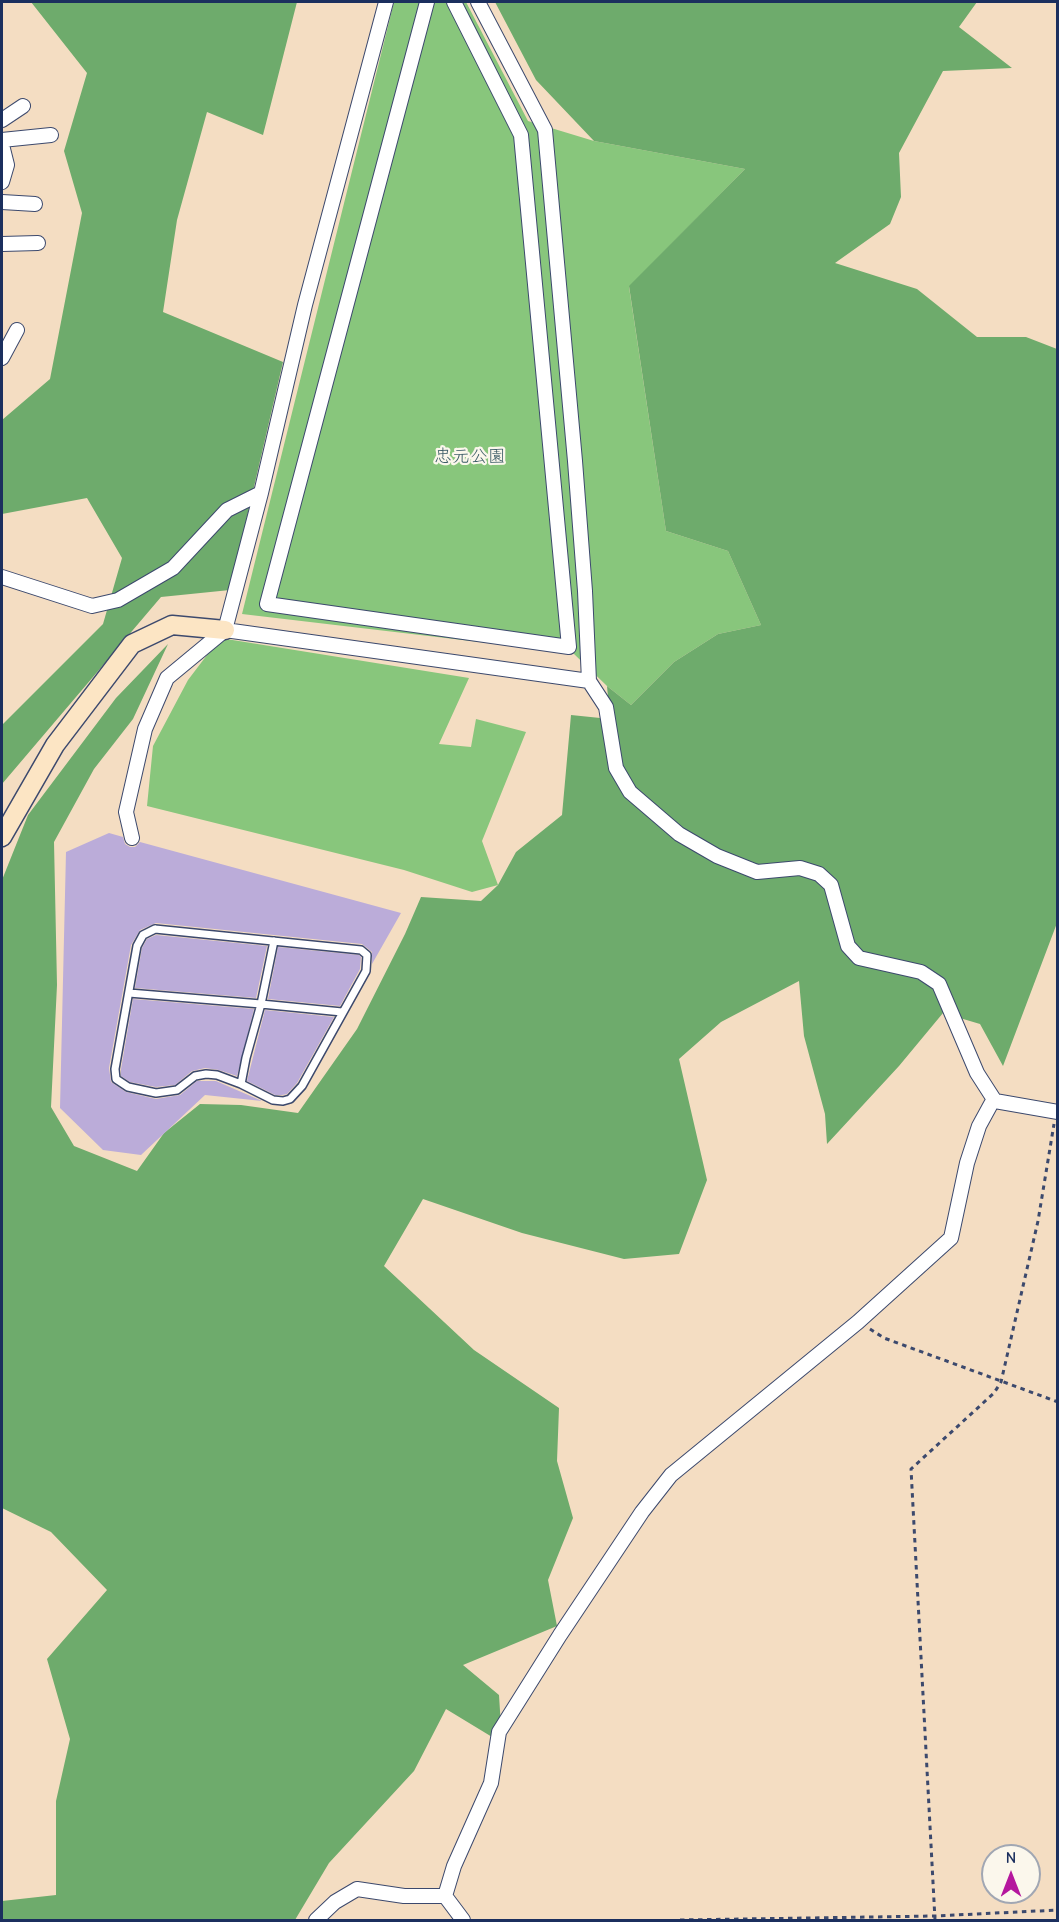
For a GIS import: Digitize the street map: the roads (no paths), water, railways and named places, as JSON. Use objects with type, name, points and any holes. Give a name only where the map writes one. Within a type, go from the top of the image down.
[{"type":"street","points":[[132,838],[126,812],[145,729],[167,678],[225,630],[261,493],[305,305],[386,2]]},
{"type":"street","points":[[427,2],[267,604],[569,647],[521,135],[454,2]]},
{"type":"street","points":[[478,2],[545,130],[575,462],[589,681],[606,707],[616,768],[630,792],[679,834],[717,856],[757,872],[800,868],[819,874],[831,885],[848,946],[859,958],[921,972],[939,984],[977,1073],[995,1101]]},
{"type":"street","points":[[2,120],[23,106]]},
{"type":"street","points":[[2,140],[51,135]]},
{"type":"street","points":[[2,145],[7,165],[2,182]]},
{"type":"street","points":[[2,202],[35,204]]},
{"type":"street","points":[[2,244],[38,243]]},
{"type":"street","points":[[2,358],[17,330]]},
{"type":"street","points":[[2,577],[92,606],[118,600],[173,568],[227,510],[261,493]]},
{"type":"street","points":[[2,837],[54,744],[132,644],[172,626],[225,630],[589,681]]},
{"type":"street","points":[[444,1896],[454,1866],[491,1783],[499,1732],[642,1512],[671,1475],[858,1322],[951,1238],[967,1164],[979,1126],[991,1104],[995,1101],[1057,1109]]},
{"type":"street","points":[[316,1920],[335,1902],[357,1889],[404,1896],[444,1896]]},
{"type":"street","points":[[444,1896],[463,1920]]},
{"type":"lane","points":[[155,929],[362,950],[367,955],[366,971],[302,1086],[290,1099],[283,1101],[273,1100],[217,1075],[195,1076],[177,1090],[156,1094],[128,1088],[122,1084],[116,1079],[115,1069],[129,993],[136,946],[142,935],[155,929]]},
{"type":"lane","points":[[241,1084],[274,941]]},
{"type":"lane","points":[[129,993],[342,1012]]},
{"type":"park label","name":"忠元公園","points":[[470,457]]}]
